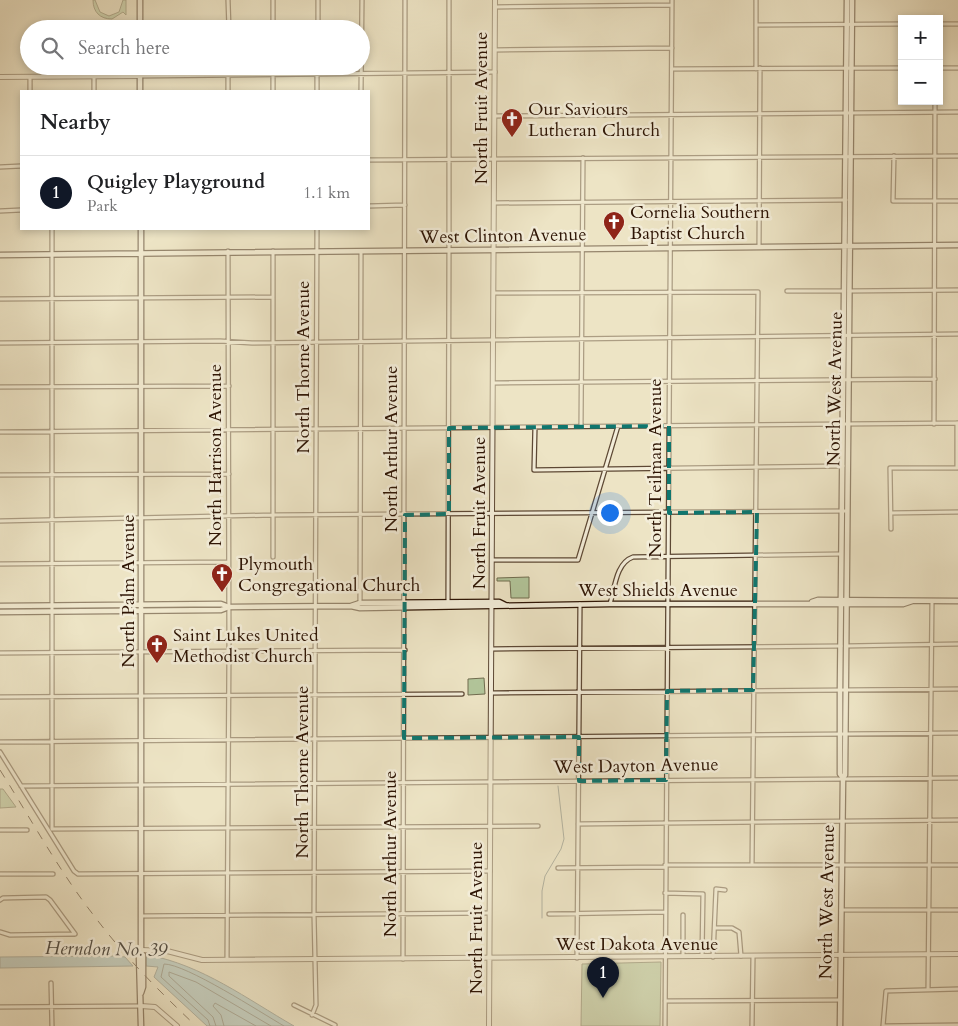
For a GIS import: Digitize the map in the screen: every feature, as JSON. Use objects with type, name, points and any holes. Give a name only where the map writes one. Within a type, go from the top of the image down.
[{"type":"main road","points":[[140,0],[140,20]]},
{"type":"main road","name":"North West Avenue","points":[[840,1026],[842,823],[843,778],[845,775],[843,690],[847,602],[845,424],[849,24],[847,0]]},
{"type":"main road","name":"North West Avenue","points":[[849,24],[852,0]]},
{"type":"main road","points":[[140,76],[140,90]]},
{"type":"main road","name":"North Palm Avenue","points":[[141,230],[141,965],[144,987],[141,994],[141,1026]]},
{"type":"main road","name":"West Clinton Avenue","points":[[0,255],[228,251],[317,252],[958,245]]},
{"type":"main road","name":"North West Avenue","points":[[844,646],[841,602],[845,511]]},
{"type":"main road","name":"West Shields Avenue","points":[[405,606],[426,608],[492,605],[812,602],[818,600],[903,604],[912,601],[958,601]]},
{"type":"main road","points":[[426,608],[446,605],[448,602]]},
{"type":"main road","name":"West Shields Avenue","points":[[0,612],[222,604],[229,607],[405,606],[448,602],[492,605]]},
{"type":"main road","name":"West Shields Avenue","points":[[0,606],[52,609]]},
{"type":"street","points":[[228,0],[229,20]]},
{"type":"street","points":[[273,0],[273,20]]},
{"type":"street","points":[[318,0],[318,20]]},
{"type":"street","points":[[362,0],[362,20]]},
{"type":"street","name":"North Arthur Avenue","points":[[403,959],[406,250],[405,0]]},
{"type":"street","points":[[448,602],[449,0]]},
{"type":"street","name":"North Fruit Avenue","points":[[489,1026],[495,0]]},
{"type":"street","name":"North Teilman Avenue","points":[[665,1026],[672,0]]},
{"type":"street","points":[[756,0],[756,68]]},
{"type":"street","points":[[495,7],[672,5]]},
{"type":"street","points":[[756,25],[898,24]]},
{"type":"street","points":[[943,24],[958,24]]},
{"type":"street","points":[[495,50],[672,48]]},
{"type":"street","points":[[759,246],[760,68]]},
{"type":"street","points":[[672,69],[898,68]]},
{"type":"street","points":[[943,68],[958,68]]},
{"type":"street","points":[[370,73],[495,72]]},
{"type":"street","points":[[0,78],[228,75],[228,90]]},
{"type":"street","points":[[273,75],[273,90]]},
{"type":"street","points":[[317,75],[317,90]]},
{"type":"street","points":[[361,90],[362,75]]},
{"type":"street","points":[[30,77],[30,90]]},
{"type":"street","points":[[94,77],[94,90]]},
{"type":"street","points":[[934,424],[935,105]]},
{"type":"street","points":[[495,116],[958,112]]},
{"type":"street","points":[[894,156],[893,201],[958,201]]},
{"type":"street","points":[[370,160],[958,156]]},
{"type":"street","points":[[581,426],[583,158]]},
{"type":"street","points":[[0,167],[20,166]]},
{"type":"street","points":[[494,203],[848,200]]},
{"type":"street","points":[[370,206],[405,205]]},
{"type":"street","points":[[0,211],[20,210]]},
{"type":"street","points":[[50,830],[52,786],[52,230]]},
{"type":"street","name":"North Thorne Avenue","points":[[312,1015],[316,1005],[314,870],[318,230]]},
{"type":"street","name":"North Harrison Avenue","points":[[227,959],[229,651],[228,251]]},
{"type":"street","points":[[273,251],[273,557]]},
{"type":"street","points":[[360,251],[360,606]]},
{"type":"street","points":[[787,291],[958,290]]},
{"type":"street","points":[[494,293],[758,292],[752,866]]},
{"type":"street","points":[[0,299],[273,297]]},
{"type":"street","points":[[0,343],[220,341],[229,343],[272,343],[958,334]]},
{"type":"street","points":[[494,383],[935,379]]},
{"type":"street","points":[[0,388],[229,386]]},
{"type":"street","points":[[0,432],[958,423],[957,468],[890,468],[891,529]]},
{"type":"street","points":[[493,560],[578,560],[618,426]]},
{"type":"street","points":[[535,427],[534,470],[845,466]]},
{"type":"street","points":[[0,475],[229,474]]},
{"type":"street","points":[[0,520],[845,511]]},
{"type":"street","points":[[891,513],[958,512]]},
{"type":"street","points":[[610,604],[621,565],[626,559],[634,556],[842,554]]},
{"type":"street","points":[[0,564],[228,562]]},
{"type":"street","points":[[928,990],[932,601]]},
{"type":"street","points":[[578,958],[580,604]]},
{"type":"street","points":[[492,649],[958,644]]},
{"type":"street","points":[[0,653],[404,650]]},
{"type":"street","points":[[492,693],[958,689]]},
{"type":"street","points":[[0,697],[462,694]]},
{"type":"street","points":[[0,742],[958,733]]},
{"type":"street","points":[[0,752],[75,873],[490,870]]},
{"type":"street","name":"West Dayton Avenue","points":[[21,786],[752,778],[958,778]]},
{"type":"street","points":[[578,824],[751,824],[958,820]]},
{"type":"street","points":[[50,830],[538,826]]},
{"type":"street","points":[[0,830],[27,830]]},
{"type":"street","points":[[558,868],[703,865],[958,865]]},
{"type":"street","points":[[0,874],[53,874]]},
{"type":"street","points":[[712,957],[712,935],[716,928],[716,889],[725,890]]},
{"type":"street","points":[[665,893],[703,894],[702,957]]},
{"type":"street","points":[[0,900],[3,898],[41,897],[50,900],[75,934],[10,935],[0,932]]},
{"type":"street","points":[[842,910],[958,910]]},
{"type":"street","points":[[549,914],[665,912]]},
{"type":"street","points":[[141,916],[489,913]]},
{"type":"street","points":[[683,915],[683,957]]},
{"type":"street","points":[[716,928],[732,928],[740,932],[741,957]]},
{"type":"street","name":"West Dakota Avenue","points":[[141,954],[167,951],[202,960],[315,960],[958,954]]},
{"type":"street","points":[[752,1026],[753,956]]},
{"type":"street","points":[[51,983],[52,1026]]},
{"type":"street","points":[[958,989],[886,991],[883,1026],[958,1026]]},
{"type":"street","points":[[665,1001],[840,1000]]},
{"type":"street","points":[[294,1005],[335,1025]]},
{"type":"street","points":[[0,1007],[155,1007],[177,1026]]},
{"type":"highlighted area","points":[[669,426],[669,513],[757,512],[753,690],[667,691],[666,780],[579,781],[579,737],[404,738],[405,515],[449,514],[449,428]]},
{"type":"green space","points":[[93,0],[95,0],[100,12],[109,16],[119,12],[123,0],[126,0],[126,15],[123,12],[112,19],[104,18],[96,11]]},
{"type":"green space","points":[[529,577],[529,598],[511,598],[510,581],[497,581],[497,578]]},
{"type":"green space","points":[[484,678],[485,694],[468,695],[468,679]]},
{"type":"green space","points":[[0,789],[3,789],[16,807],[0,808]]},
{"type":"green space","points":[[661,962],[660,1026],[581,1026],[582,964]]},
{"type":"water","points":[[148,955],[168,960],[206,975],[294,1026],[207,1026],[154,977],[158,967],[146,966],[146,957]]},
{"type":"water","points":[[0,957],[125,957],[133,966],[0,968]]},
{"type":"waterway","points":[[542,918],[542,891],[545,876],[561,849],[564,839],[558,786]]},
{"type":"railway","points":[[0,770],[57,863],[95,917],[143,974],[196,1026]]},
{"type":"place","name":"Our Saviours Lutheran Church","points":[[512,138]]},
{"type":"place","name":"Cornelia Southern Baptist Church","points":[[614,241]]},
{"type":"place","name":"Plymouth Congregational Church","points":[[222,593]]},
{"type":"place","name":"Saint Lukes United Methodist Church","points":[[157,664]]},
{"type":"place","name":"Quigley Playground","points":[[603,998]]},
{"type":"water label","name":"Herndon No. 39","points":[[106,949]]}]
